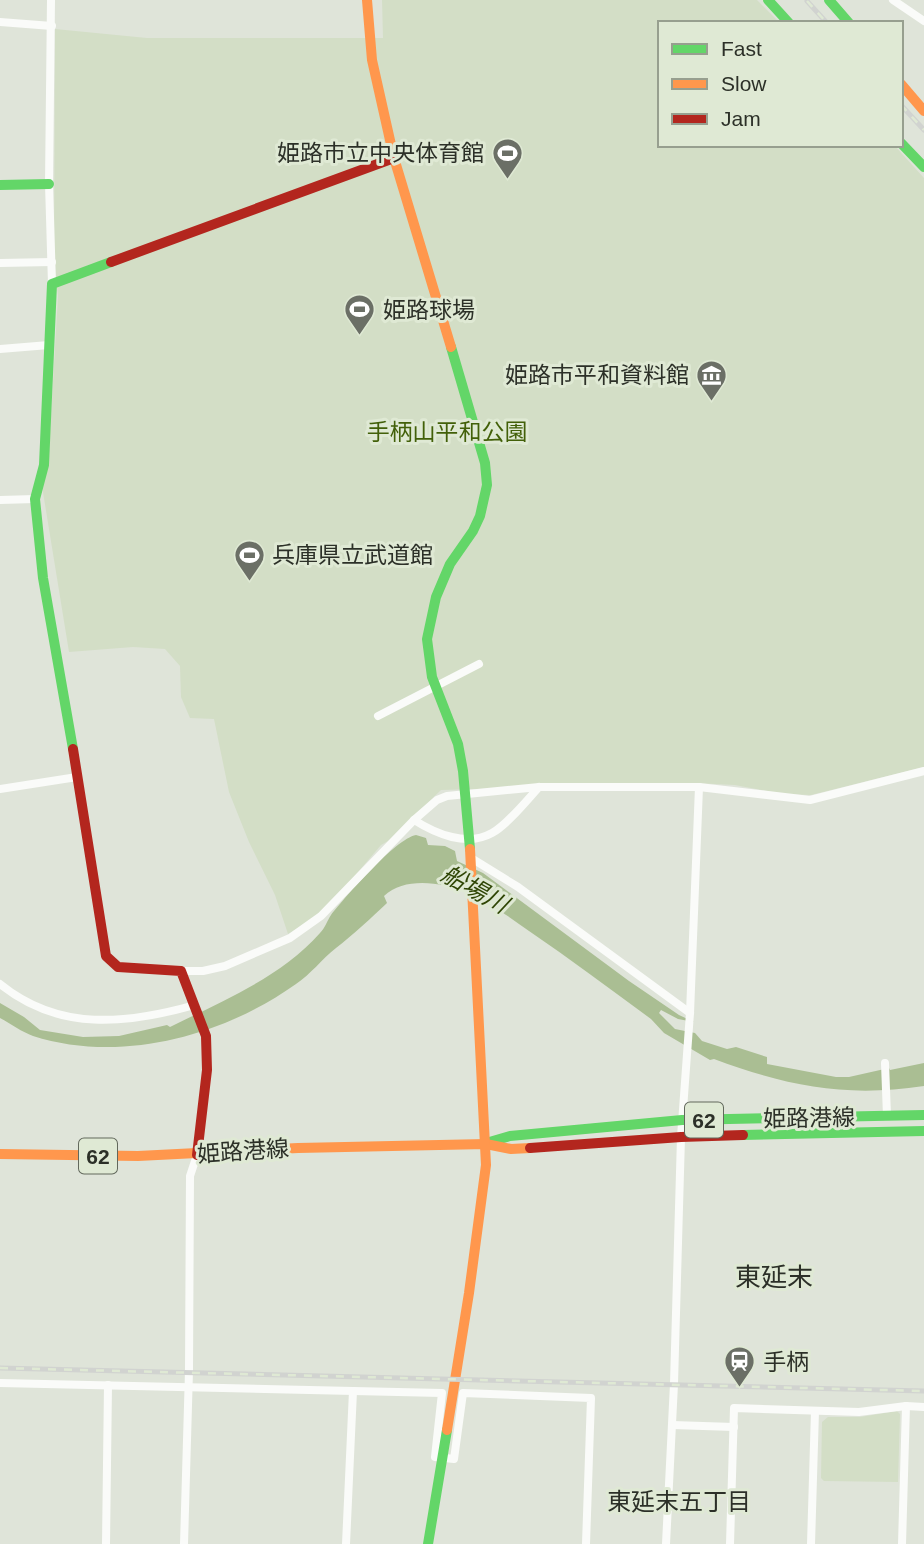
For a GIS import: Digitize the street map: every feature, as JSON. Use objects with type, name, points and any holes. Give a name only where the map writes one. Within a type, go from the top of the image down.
[{"type":"street","points":[[51,0],[49,184],[52,284],[44,465],[35,499],[43,578],[106,956],[110,963],[118,967],[203,971],[225,966],[290,938],[321,916],[414,820],[437,800],[447,796],[539,787],[699,787],[810,800],[924,771]]},
{"type":"street","points":[[367,0],[372,60],[394,158],[466,396],[486,474],[486,498],[480,516],[444,578],[436,597],[428,639],[429,666],[458,744],[465,794],[474,902],[477,1020],[486,1144],[486,1165],[469,1293],[428,1544]]},
{"type":"street","points":[[768,0],[787,21]]},
{"type":"street","points":[[829,0],[847,21]]},
{"type":"street","points":[[893,0],[924,21]]},
{"type":"street","points":[[0,22],[52,26]]},
{"type":"street","points":[[903,86],[924,111]]},
{"type":"street","points":[[903,145],[924,167]]},
{"type":"street","points":[[52,284],[394,158]]},
{"type":"street","points":[[0,186],[49,184]]},
{"type":"street","points":[[0,263],[52,262]]},
{"type":"street","points":[[0,349],[49,345]]},
{"type":"street","points":[[0,500],[35,499]]},
{"type":"street","points":[[378,716],[479,664]]},
{"type":"street","points":[[0,789],[77,777]]},
{"type":"street","points":[[414,820],[458,839],[482,837],[494,832],[539,787]]},
{"type":"street","points":[[666,1544],[681,1137],[690,1013],[699,787]]},
{"type":"street","points":[[471,858],[518,887],[690,1013]]},
{"type":"street","points":[[181,971],[205,1034],[207,1070],[197,1155],[190,1176],[184,1544]]},
{"type":"street","points":[[0,984],[31,1006],[89,1021],[122,1021],[195,1005]]},
{"type":"street","points":[[884,1063],[887,1116]]},
{"type":"street","name":"姫路港線","points":[[486,1144],[510,1136],[682,1120],[924,1115]]},
{"type":"street","name":"姫路港線","points":[[0,1154],[197,1155],[298,1148],[486,1144],[511,1149],[681,1137],[924,1131]]},
{"type":"street","points":[[0,1383],[442,1393],[435,1457],[443,1459],[454,1459],[463,1393],[592,1398],[586,1544]]},
{"type":"street","points":[[106,1544],[108,1385]]},
{"type":"street","points":[[346,1544],[353,1391]]},
{"type":"street","points":[[730,1544],[734,1408],[859,1412],[906,1406],[924,1407]]},
{"type":"street","points":[[902,1544],[906,1406]]},
{"type":"street","points":[[811,1544],[815,1411]]},
{"type":"street","points":[[672,1425],[734,1427]]},
{"type":"green space","name":"手柄山平和公園","points":[[382,0],[757,0],[778,21],[658,21],[658,147],[896,147],[924,178],[924,767],[811,795],[696,783],[441,790],[381,845],[324,912],[288,934],[275,895],[249,842],[229,792],[214,719],[190,718],[181,697],[180,666],[165,649],[133,647],[69,652],[42,486],[48,468],[58,296],[54,259],[55,29],[147,38],[383,38]]},
{"type":"green space","points":[[897,1411],[900,1414],[898,1482],[824,1481],[821,1478],[822,1422],[828,1417],[860,1417]]},
{"type":"water","name":"船場川","points":[[416,835],[426,838],[428,845],[445,846],[455,851],[457,861],[483,873],[629,981],[694,1022],[678,1019],[661,1010],[659,1013],[675,1029],[695,1033],[702,1041],[727,1049],[736,1047],[767,1057],[767,1064],[836,1077],[924,1063],[924,1086],[868,1091],[817,1087],[792,1083],[710,1060],[664,1033],[651,1019],[560,952],[482,900],[445,886],[423,883],[402,886],[384,896],[387,903],[301,980],[267,1002],[204,1031],[136,1046],[101,1047],[67,1044],[33,1036],[0,1018],[0,1003],[40,1030],[83,1037],[119,1036],[167,1025],[170,1027],[230,998],[287,963],[320,933],[331,915],[371,869],[396,847]]},
{"type":"railway","points":[[807,1],[825,21]]},
{"type":"railway","points":[[903,107],[924,130]]},
{"type":"railway","points":[[0,1368],[924,1391]]},
{"type":"traffic: fast","points":[[768,0],[787,21]]},
{"type":"traffic: fast","points":[[829,0],[847,21]]},
{"type":"traffic: fast","points":[[903,145],[924,167]]},
{"type":"traffic: fast","points":[[0,185],[49,184]]},
{"type":"traffic: fast","points":[[73,749],[43,578],[35,499],[44,465],[52,284],[111,262]]},
{"type":"traffic: fast","points":[[451,347],[485,463],[487,485],[480,516],[450,564],[436,597],[427,639],[432,677],[458,744],[470,849]]},
{"type":"traffic: fast","points":[[486,1143],[510,1136],[682,1120],[924,1115]]},
{"type":"traffic: fast","points":[[743,1135],[924,1131]]},
{"type":"traffic: fast","points":[[428,1544],[447,1430]]},
{"type":"traffic: slow","points":[[367,0],[372,60],[394,158],[451,347]]},
{"type":"traffic: slow","points":[[903,86],[924,111]]},
{"type":"traffic: slow","points":[[447,1430],[486,1165],[470,849]]},
{"type":"traffic: slow","points":[[0,1154],[138,1156],[298,1148],[486,1144],[511,1149],[530,1148]]},
{"type":"traffic: jam","points":[[111,262],[394,158]]},
{"type":"traffic: jam","points":[[73,749],[106,956],[118,967],[181,971],[206,1036],[207,1070],[197,1155]]},
{"type":"traffic: jam","points":[[530,1148],[743,1135]]},
{"type":"place","name":"姫路市立中央体育館","points":[[507,180]]},
{"type":"place","name":"姫路球場","points":[[360,337]]},
{"type":"place","name":"姫路市平和資料館","points":[[712,402]]},
{"type":"place","name":"兵庫県立武道館","points":[[249,582]]},
{"type":"place","name":"手柄","points":[[740,1389]]},
{"type":"district","name":"東延末","points":[[774,1277]]},
{"type":"district","name":"東延末五丁目","points":[[679,1501]]}]
